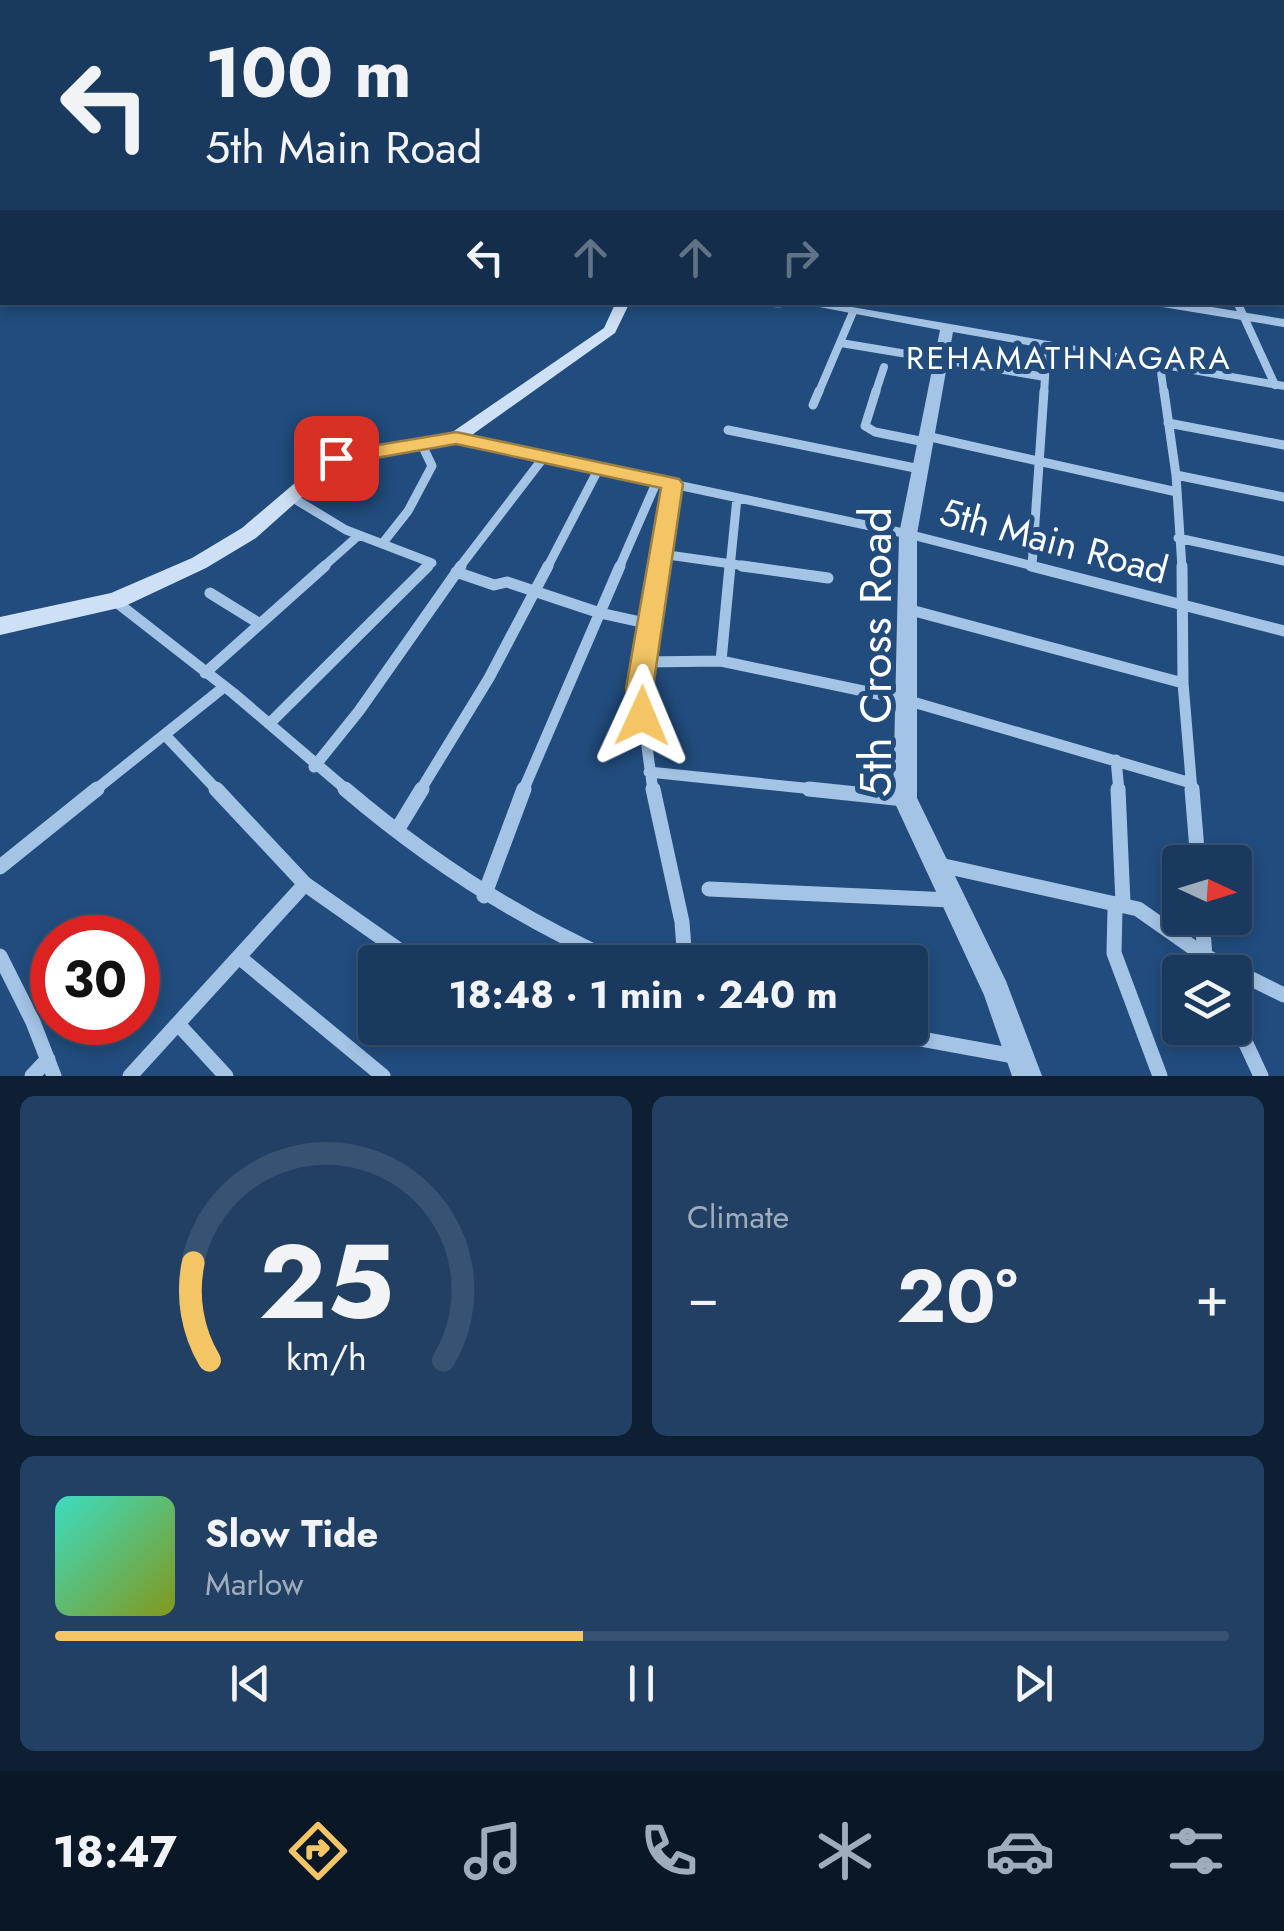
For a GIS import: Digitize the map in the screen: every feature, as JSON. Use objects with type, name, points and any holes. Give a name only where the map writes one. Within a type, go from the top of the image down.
[{"type":"main road","points":[[0,626],[115,601],[212,557],[293,498],[340,456],[456,438],[610,330],[622,305]]},
{"type":"street","points":[[815,305],[1280,386]]},
{"type":"street","points":[[1175,305],[1284,322]]},
{"type":"street","points":[[1238,305],[1280,386]]},
{"type":"street","points":[[813,405],[854,312]]},
{"type":"street","name":"5th Cross Road","points":[[947,328],[908,534],[905,799],[996,991],[1024,1067]]},
{"type":"street","points":[[841,342],[1045,376]]},
{"type":"street","points":[[1032,566],[1047,345]]},
{"type":"street","points":[[1160,365],[1176,475],[1184,606],[1183,683],[1197,845]]},
{"type":"street","points":[[884,368],[866,426],[869,430],[1040,461],[1177,492]]},
{"type":"street","points":[[1168,423],[1284,445]]},
{"type":"street","points":[[728,430],[920,469]]},
{"type":"street","name":"5th Main Road","points":[[456,438],[908,534],[1284,631]]},
{"type":"street","points":[[382,544],[408,511],[432,466],[422,444]]},
{"type":"street","points":[[314,767],[360,712],[456,572],[544,457]]},
{"type":"street","points":[[398,830],[489,678],[599,468]]},
{"type":"street","points":[[1176,475],[1284,496]]},
{"type":"street","points":[[484,896],[516,810],[600,613],[618,580],[657,481]]},
{"type":"street","points":[[672,484],[640,688],[649,772],[684,945]]},
{"type":"street","points":[[270,724],[432,563],[359,535],[293,498]]},
{"type":"street","points":[[722,662],[737,498]]},
{"type":"street","points":[[205,673],[359,535]]},
{"type":"street","points":[[1178,538],[1284,561]]},
{"type":"street","points":[[661,554],[828,578]]},
{"type":"street","points":[[456,572],[494,585],[508,582],[600,613],[650,624]]},
{"type":"street","points":[[210,593],[260,624]]},
{"type":"street","points":[[115,601],[270,724],[314,767],[484,896],[575,945]]},
{"type":"street","points":[[907,609],[1183,683]]},
{"type":"street","points":[[644,662],[722,662],[906,700],[1192,783]]},
{"type":"street","points":[[0,867],[224,687]]},
{"type":"street","points":[[166,735],[305,884],[392,945]]},
{"type":"street","points":[[1116,760],[1122,904],[1115,910],[1114,954],[1160,1076]]},
{"type":"street","points":[[649,772],[905,799]]},
{"type":"street","points":[[934,864],[1138,909],[1204,955]]},
{"type":"street","points":[[130,1076],[305,884]]},
{"type":"street","points":[[708,889],[951,900]]},
{"type":"street","points":[[0,956],[51,1068],[32,1076]]},
{"type":"street","points":[[239,957],[383,1076]]},
{"type":"street","points":[[1252,979],[1284,995]]},
{"type":"street","points":[[178,1024],[226,1076]]},
{"type":"street","points":[[928,1044],[1024,1067]]},
{"type":"street","points":[[1247,1045],[1262,1076]]},
{"type":"district","name":"REHAMATHNAGARA","points":[[1069,358]]},
{"type":"route","points":[[336,458],[456,438],[672,484],[640,688],[642,716]]}]
